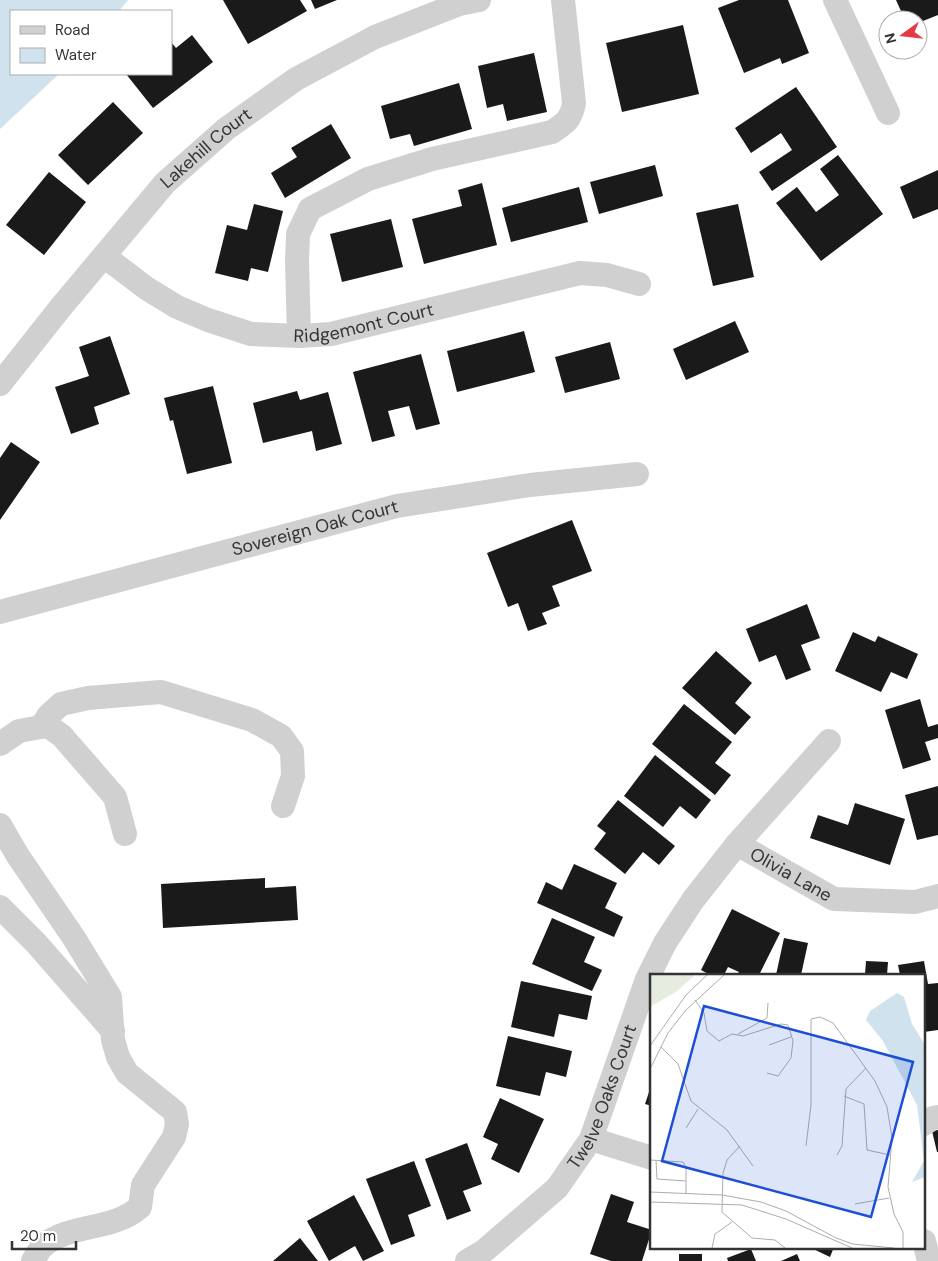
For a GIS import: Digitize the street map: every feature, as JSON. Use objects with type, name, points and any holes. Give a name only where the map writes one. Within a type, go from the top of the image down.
[{"type":"street","name":"Lakehill Court","points":[[0,384],[165,183],[226,129],[296,79],[375,37],[459,4],[479,0]]},
{"type":"street","points":[[299,336],[298,234],[310,209],[368,179],[432,158],[552,132],[567,121],[572,114],[574,103],[563,0]]},
{"type":"street","points":[[835,0],[888,113]]},
{"type":"street","name":"Ridgemont Court","points":[[104,256],[146,288],[177,307],[208,320],[251,334],[299,336],[331,334],[580,273],[607,275],[639,284]]},
{"type":"street","name":"Sovereign Oak Court","points":[[0,612],[397,506],[530,485],[637,474]]},
{"type":"street","points":[[0,744],[19,731],[41,727],[49,715],[61,704],[88,698],[161,692],[252,720],[281,736],[292,751],[293,776],[284,806]]},
{"type":"street","points":[[44,723],[62,736],[115,797],[125,834]]},
{"type":"street","name":"Twelve Oaks Court","points":[[467,1261],[484,1251],[557,1188],[591,1139],[647,979],[665,942],[693,900],[736,844],[829,740]]},
{"type":"street","points":[[0,825],[18,856],[74,938],[110,997],[113,1040],[118,1057],[127,1073],[175,1112],[177,1124],[174,1137],[142,1185],[140,1207],[131,1215],[73,1230],[61,1236],[42,1246],[33,1261]]},
{"type":"street","name":"Olivia Lane","points":[[736,844],[834,899],[915,902],[938,896]]},
{"type":"street","points":[[0,907],[36,943],[113,1031]]},
{"type":"street","points":[[926,1122],[932,1118],[938,1117]]},
{"type":"street","points":[[591,1139],[650,1157]]},
{"type":"street","points":[[926,1248],[929,1261]]},
{"type":"water","points":[[0,0],[128,0],[120,10],[10,10],[10,75],[58,75],[0,129]]},
{"type":"building","points":[[223,0],[300,0],[307,11],[248,44]]},
{"type":"building","points":[[311,0],[337,0],[315,9]]},
{"type":"building","points":[[739,0],[788,0],[809,53],[782,64],[780,58],[744,73],[718,8]]},
{"type":"building","points":[[896,0],[938,0],[938,15],[928,19],[928,10],[900,10]]},
{"type":"building","points":[[683,25],[699,94],[622,112],[606,43]]},
{"type":"building","points":[[192,35],[213,62],[153,108],[127,75],[172,75],[172,43],[176,48]]},
{"type":"building","points":[[534,53],[547,112],[507,121],[503,104],[487,108],[478,66]]},
{"type":"building","points":[[459,83],[472,129],[414,146],[410,134],[390,139],[381,106]]},
{"type":"building","points":[[796,87],[837,147],[772,191],[759,172],[792,150],[781,133],[751,153],[735,128]]},
{"type":"building","points":[[113,102],[143,133],[88,185],[58,155]]},
{"type":"building","points":[[331,124],[351,158],[285,198],[271,173],[297,157],[291,148]]},
{"type":"building","points":[[838,155],[883,214],[821,261],[776,203],[797,187],[816,212],[839,195],[820,169]]},
{"type":"building","points":[[655,165],[663,196],[599,214],[590,182]]},
{"type":"building","points":[[938,170],[938,209],[913,219],[900,187]]},
{"type":"building","points":[[49,172],[86,202],[44,255],[6,225]]},
{"type":"building","points":[[482,183],[497,245],[424,264],[412,219],[462,206],[458,190]]},
{"type":"building","points":[[579,187],[588,222],[511,242],[502,208]]},
{"type":"building","points":[[254,204],[283,211],[268,272],[251,268],[248,281],[215,273],[227,225],[247,230]]},
{"type":"building","points":[[738,204],[754,277],[713,286],[696,213]]},
{"type":"building","points":[[391,219],[403,267],[342,282],[330,234]]},
{"type":"building","points":[[735,321],[749,352],[686,380],[673,349]]},
{"type":"building","points":[[524,331],[535,372],[457,392],[447,351]]},
{"type":"building","points":[[110,336],[130,394],[94,407],[99,424],[71,434],[55,387],[89,376],[79,347]]},
{"type":"building","points":[[610,342],[620,379],[565,393],[555,357]]},
{"type":"building","points":[[421,354],[440,424],[416,430],[409,406],[388,411],[395,436],[372,442],[353,372]]},
{"type":"building","points":[[213,386],[232,463],[187,474],[173,420],[170,421],[164,398]]},
{"type":"building","points":[[297,391],[300,400],[328,392],[342,444],[316,451],[312,431],[263,443],[253,403]]},
{"type":"building","points":[[11,442],[40,462],[0,520],[0,458]]},
{"type":"building","points":[[572,520],[592,571],[552,586],[560,606],[542,613],[547,624],[528,631],[518,603],[508,607],[487,553]]},
{"type":"building","points":[[807,604],[820,638],[801,645],[811,670],[786,680],[776,655],[759,662],[746,629]]},
{"type":"building","points":[[853,632],[875,642],[878,636],[918,654],[907,679],[891,672],[881,692],[835,671]]},
{"type":"building","points":[[716,651],[752,683],[735,703],[751,717],[735,735],[682,688]]},
{"type":"building","points":[[920,699],[928,727],[938,724],[938,738],[925,742],[931,760],[903,769],[885,710]]},
{"type":"building","points":[[684,704],[732,742],[715,763],[731,775],[715,795],[652,744]]},
{"type":"building","points":[[655,755],[711,800],[696,819],[680,806],[663,827],[624,796]]},
{"type":"building","points":[[938,786],[938,835],[917,840],[905,795]]},
{"type":"building","points":[[618,800],[675,846],[659,865],[643,852],[625,874],[594,849],[606,833],[597,826]]},
{"type":"building","points":[[855,803],[905,819],[890,865],[810,838],[818,815],[848,825]]},
{"type":"building","points":[[574,864],[617,883],[605,908],[623,917],[614,937],[537,903],[546,882],[562,890]]},
{"type":"building","points":[[265,878],[265,888],[296,886],[298,920],[163,928],[161,884]]},
{"type":"building","points":[[732,909],[780,933],[760,974],[738,974],[739,972],[728,967],[724,974],[708,974],[701,970]]},
{"type":"building","points":[[552,918],[595,937],[584,962],[602,970],[592,991],[532,964]]},
{"type":"building","points":[[784,938],[808,943],[801,974],[776,974]]},
{"type":"building","points":[[866,961],[888,962],[887,974],[865,974]]},
{"type":"building","points":[[924,961],[928,984],[938,983],[938,1030],[926,1032],[926,974],[900,974],[898,965]]},
{"type":"building","points":[[521,981],[592,996],[587,1020],[559,1014],[554,1037],[511,1027]]},
{"type":"building","points":[[508,1036],[572,1051],[566,1077],[546,1072],[540,1096],[496,1086]]},
{"type":"building","points":[[650,1089],[650,1105],[645,1104]]},
{"type":"building","points":[[500,1098],[544,1119],[519,1173],[491,1159],[498,1144],[483,1137]]},
{"type":"building","points":[[938,1130],[938,1152],[937,1152],[932,1131]]},
{"type":"building","points":[[467,1143],[482,1184],[463,1191],[471,1211],[447,1220],[425,1159]]},
{"type":"building","points":[[414,1161],[431,1206],[408,1215],[415,1236],[391,1245],[366,1179]]},
{"type":"building","points":[[611,1194],[634,1202],[627,1222],[650,1229],[650,1236],[642,1261],[611,1261],[590,1254]]},
{"type":"building","points":[[354,1195],[384,1251],[363,1261],[355,1246],[329,1261],[307,1221]]},
{"type":"building","points":[[300,1238],[318,1261],[273,1261]]},
{"type":"building","points":[[811,1248],[834,1248],[830,1257]]},
{"type":"building","points":[[751,1249],[756,1261],[728,1261],[727,1258]]},
{"type":"building","points":[[679,1254],[702,1254],[702,1261],[679,1261]]},
{"type":"building","points":[[797,1254],[800,1261],[781,1261]]}]
